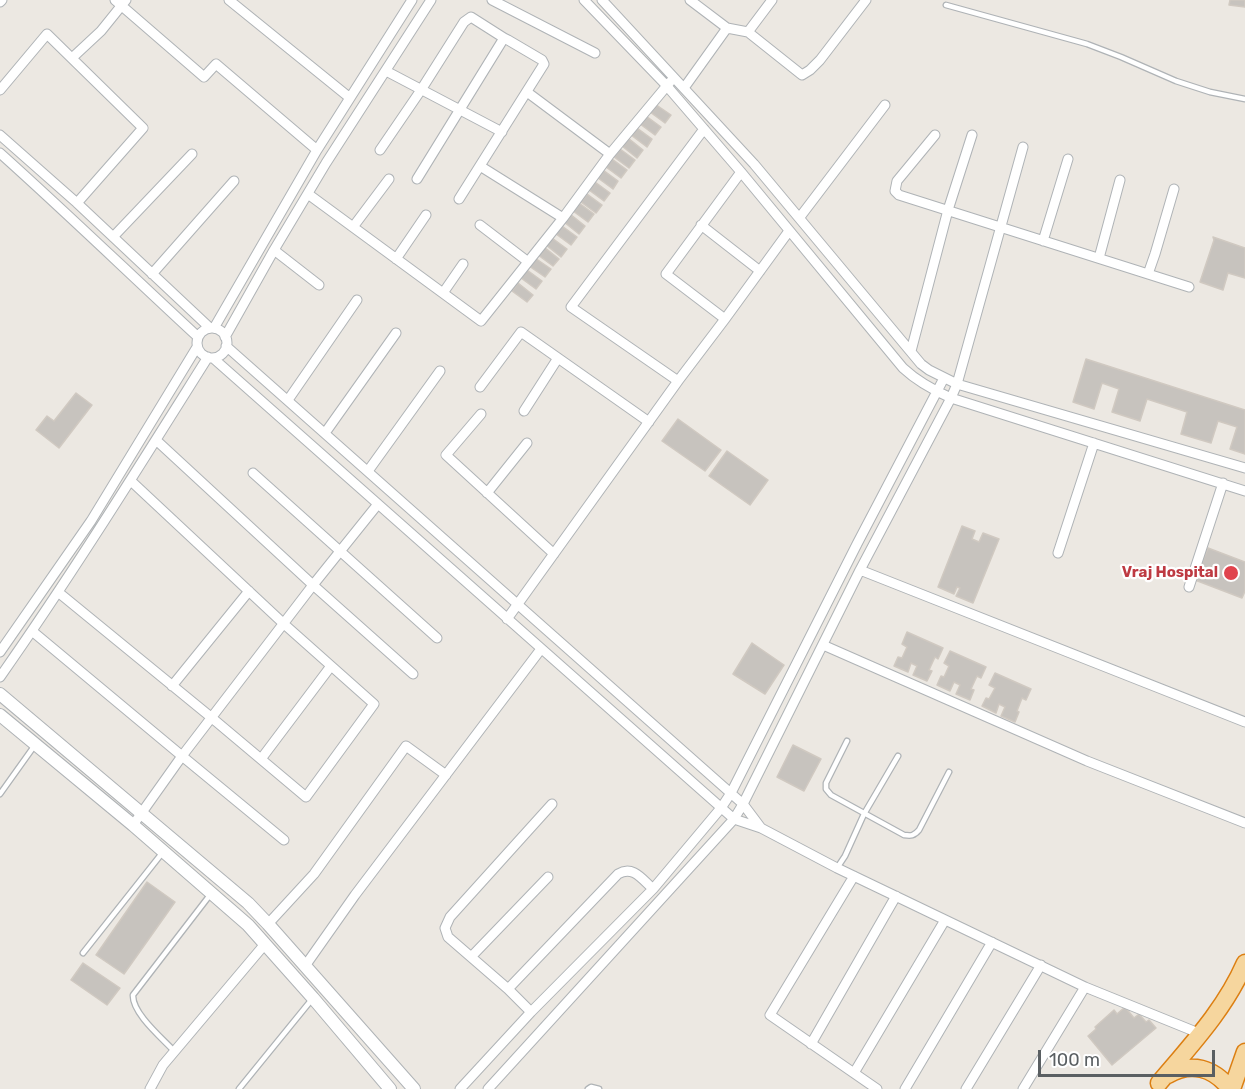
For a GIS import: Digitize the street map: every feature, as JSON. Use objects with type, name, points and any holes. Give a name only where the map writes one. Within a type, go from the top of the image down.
[{"type":"highway","points":[[1157,1086],[1201,1034],[1233,989],[1245,963]]},
{"type":"highway","points":[[1157,1086],[1170,1073],[1183,1068],[1197,1068],[1211,1071],[1231,1089],[1245,1052]]},
{"type":"street","points":[[229,0],[350,98]]},
{"type":"street","points":[[0,651],[91,521],[198,342],[201,333],[212,328],[317,150],[412,0]]},
{"type":"street","points":[[0,677],[210,358],[222,354],[226,341],[274,250],[326,163],[431,0]]},
{"type":"street","points":[[492,0],[595,54]]},
{"type":"street","points":[[584,0],[666,85],[903,368],[920,382],[951,398],[1245,491]]},
{"type":"street","points":[[602,0],[754,164],[921,364],[957,384],[1245,468]]},
{"type":"street","points":[[690,0],[727,28],[748,32],[802,75],[820,60],[866,0]]},
{"type":"street","points":[[748,32],[772,0]]},
{"type":"street","points":[[72,58],[101,31],[121,2],[204,76],[216,64],[317,150]]},
{"type":"street","points":[[380,150],[464,22],[471,17],[542,60],[544,64],[459,199]]},
{"type":"street","points":[[684,88],[727,28]]},
{"type":"street","points":[[0,90],[47,34],[143,128],[77,203]]},
{"type":"street","points":[[417,179],[504,38]]},
{"type":"street","points":[[386,71],[502,132]]},
{"type":"street","points":[[308,194],[481,321],[610,154],[666,85],[675,78]]},
{"type":"street","points":[[527,92],[610,154]]},
{"type":"street","points":[[800,218],[885,105]]},
{"type":"street","points":[[678,381],[571,307],[704,129]]},
{"type":"street","points":[[0,135],[212,328],[222,333],[226,341],[288,400],[731,793],[743,804],[760,828]]},
{"type":"street","points":[[935,135],[897,181],[896,191],[899,195],[1188,287]]},
{"type":"street","points":[[911,351],[948,210],[972,135]]},
{"type":"street","points":[[488,1089],[734,819],[743,804],[860,570],[957,384],[1023,147]]},
{"type":"street","points":[[0,153],[144,287],[198,342],[200,352],[210,358],[378,504],[734,819],[760,828],[837,868],[1085,987],[1201,1034]]},
{"type":"street","points":[[113,237],[192,154]]},
{"type":"street","points":[[1043,241],[1068,159]]},
{"type":"street","points":[[480,166],[562,218]]},
{"type":"street","points":[[725,319],[666,274],[741,172]]},
{"type":"street","points":[[353,227],[389,179]]},
{"type":"street","points":[[1099,258],[1120,180]]},
{"type":"street","points":[[152,274],[234,181]]},
{"type":"street","points":[[1148,274],[1174,189]]},
{"type":"street","points":[[396,259],[426,215]]},
{"type":"street","points":[[480,225],[527,261]]},
{"type":"street","points":[[701,225],[760,271]]},
{"type":"street","points":[[507,619],[789,231]]},
{"type":"street","points":[[274,250],[319,285]]},
{"type":"street","points":[[443,293],[463,264]]},
{"type":"street","points":[[288,400],[357,300]]},
{"type":"street","points":[[480,387],[521,332],[649,422]]},
{"type":"street","points":[[325,433],[396,333]]},
{"type":"street","points":[[524,411],[558,358]]},
{"type":"street","points":[[368,471],[440,371]]},
{"type":"street","points":[[460,1089],[531,1012],[653,889],[721,808],[731,793],[944,378]]},
{"type":"street","points":[[481,414],[446,455],[554,554]]},
{"type":"street","points":[[156,440],[413,674]]},
{"type":"street","points":[[487,493],[528,443]]},
{"type":"street","points":[[1058,553],[1094,443]]},
{"type":"street","points":[[253,473],[437,638]]},
{"type":"street","points":[[58,592],[306,797],[374,704],[284,624],[131,481]]},
{"type":"street","points":[[1189,587],[1223,483]]},
{"type":"street","points":[[133,825],[182,756],[378,504]]},
{"type":"street","points":[[860,570],[1245,722]]},
{"type":"street","points":[[172,686],[249,591]]},
{"type":"street","points":[[32,631],[284,840]]},
{"type":"street","points":[[823,645],[1087,761],[1245,823]]},
{"type":"street","points":[[305,966],[355,895],[541,649]]},
{"type":"street","points":[[796,664],[809,672]]},
{"type":"street","points":[[261,759],[332,666]]},
{"type":"street","points":[[0,694],[242,898],[268,924],[414,1089]]},
{"type":"street","points":[[0,715],[133,825],[248,925],[390,1089]]},
{"type":"street","points":[[268,924],[314,874],[406,746],[446,776]]},
{"type":"street","points":[[531,1012],[448,937],[444,928],[450,917],[552,804]]},
{"type":"street","points":[[508,989],[618,874],[629,870],[653,889]]},
{"type":"street","points":[[854,876],[770,1015],[877,1089]]},
{"type":"street","points":[[471,957],[548,877]]},
{"type":"street","points":[[811,1044],[896,896]]},
{"type":"street","points":[[854,1073],[945,920]]},
{"type":"street","points":[[906,1089],[992,942]]},
{"type":"street","points":[[150,1089],[162,1065],[265,944]]},
{"type":"street","points":[[966,1089],[1041,966]]},
{"type":"street","points":[[1023,1089],[1085,987]]},
{"type":"lane","points":[[946,5],[1087,44],[1176,81],[1210,92],[1245,99]]},
{"type":"lane","points":[[848,741],[826,783],[826,789],[831,795],[903,835],[915,835],[949,772]]},
{"type":"lane","points":[[0,794],[36,744]]},
{"type":"lane","points":[[837,868],[864,814],[898,756]]},
{"type":"lane","points":[[83,953],[164,852]]},
{"type":"lane","points":[[174,1051],[137,1011],[133,995],[212,893]]},
{"type":"lane","points":[[239,1089],[313,998]]},
{"type":"lane","points":[[588,1089],[591,1087],[598,1089]]},
{"type":"building","points":[[1230,0],[1245,0],[1245,7],[1229,5]]},
{"type":"building","points":[[655,104],[671,115],[665,123],[650,112]]},
{"type":"building","points":[[646,116],[661,127],[655,135],[640,124]]},
{"type":"building","points":[[637,128],[652,139],[647,147],[631,135]]},
{"type":"building","points":[[628,138],[643,150],[637,158],[622,146]]},
{"type":"building","points":[[620,149],[635,160],[629,168],[614,157]]},
{"type":"building","points":[[612,159],[627,170],[621,178],[606,167]]},
{"type":"building","points":[[603,170],[618,181],[613,189],[598,178]]},
{"type":"building","points":[[595,182],[610,193],[604,201],[589,190]]},
{"type":"building","points":[[587,194],[602,205],[596,213],[581,202]]},
{"type":"building","points":[[579,203],[594,214],[588,222],[573,211]]},
{"type":"building","points":[[570,214],[585,226],[579,234],[564,222]]},
{"type":"building","points":[[562,226],[577,237],[571,245],[556,234]]},
{"type":"building","points":[[1213,237],[1245,248],[1245,278],[1228,273],[1223,290],[1200,282]]},
{"type":"building","points":[[552,238],[567,249],[561,257],[546,245]]},
{"type":"building","points":[[544,247],[559,259],[553,266],[538,255]]},
{"type":"building","points":[[535,258],[551,269],[545,277],[529,266]]},
{"type":"building","points":[[527,270],[542,281],[536,289],[521,278]]},
{"type":"building","points":[[518,283],[533,295],[527,302],[512,291]]},
{"type":"building","points":[[1086,359],[1245,410],[1245,454],[1230,449],[1237,427],[1218,421],[1211,443],[1181,434],[1187,412],[1147,399],[1140,421],[1112,412],[1119,389],[1102,383],[1094,409],[1073,402]]},
{"type":"building","points":[[76,393],[92,405],[59,448],[36,430],[47,416],[54,421]]},
{"type":"building","points":[[678,419],[721,450],[705,471],[662,441]]},
{"type":"building","points":[[727,451],[768,480],[750,505],[709,476]]},
{"type":"building","points":[[962,526],[975,531],[972,539],[979,542],[983,533],[999,539],[973,603],[956,596],[960,588],[957,587],[954,594],[938,587]]},
{"type":"building","points":[[1208,548],[1245,562],[1245,591],[1242,598],[1195,580]]},
{"type":"building","points":[[907,632],[943,648],[938,659],[935,657],[927,681],[913,675],[917,666],[911,663],[908,672],[894,666],[898,657],[902,658],[907,647],[902,644]]},
{"type":"building","points":[[752,643],[784,665],[765,694],[733,674]]},
{"type":"building","points":[[950,651],[986,667],[981,678],[977,676],[971,689],[974,690],[970,700],[956,694],[960,685],[954,682],[950,691],[937,685],[949,666],[944,663]]},
{"type":"building","points":[[995,673],[1031,689],[1026,700],[1022,698],[1015,722],[1001,716],[1005,707],[999,704],[996,713],[982,706],[995,688],[989,685]]},
{"type":"building","points":[[793,745],[821,759],[804,791],[777,777]]},
{"type":"building","points":[[147,882],[175,902],[124,974],[96,955]]},
{"type":"building","points":[[83,963],[120,988],[107,1005],[71,980]]},
{"type":"building","points":[[1125,1007],[1134,1018],[1139,1014],[1156,1028],[1112,1065],[1088,1036],[1114,1010],[1117,1014]]},
{"type":"place","name":"Vraj Hospital","points":[[1231,573]]}]
